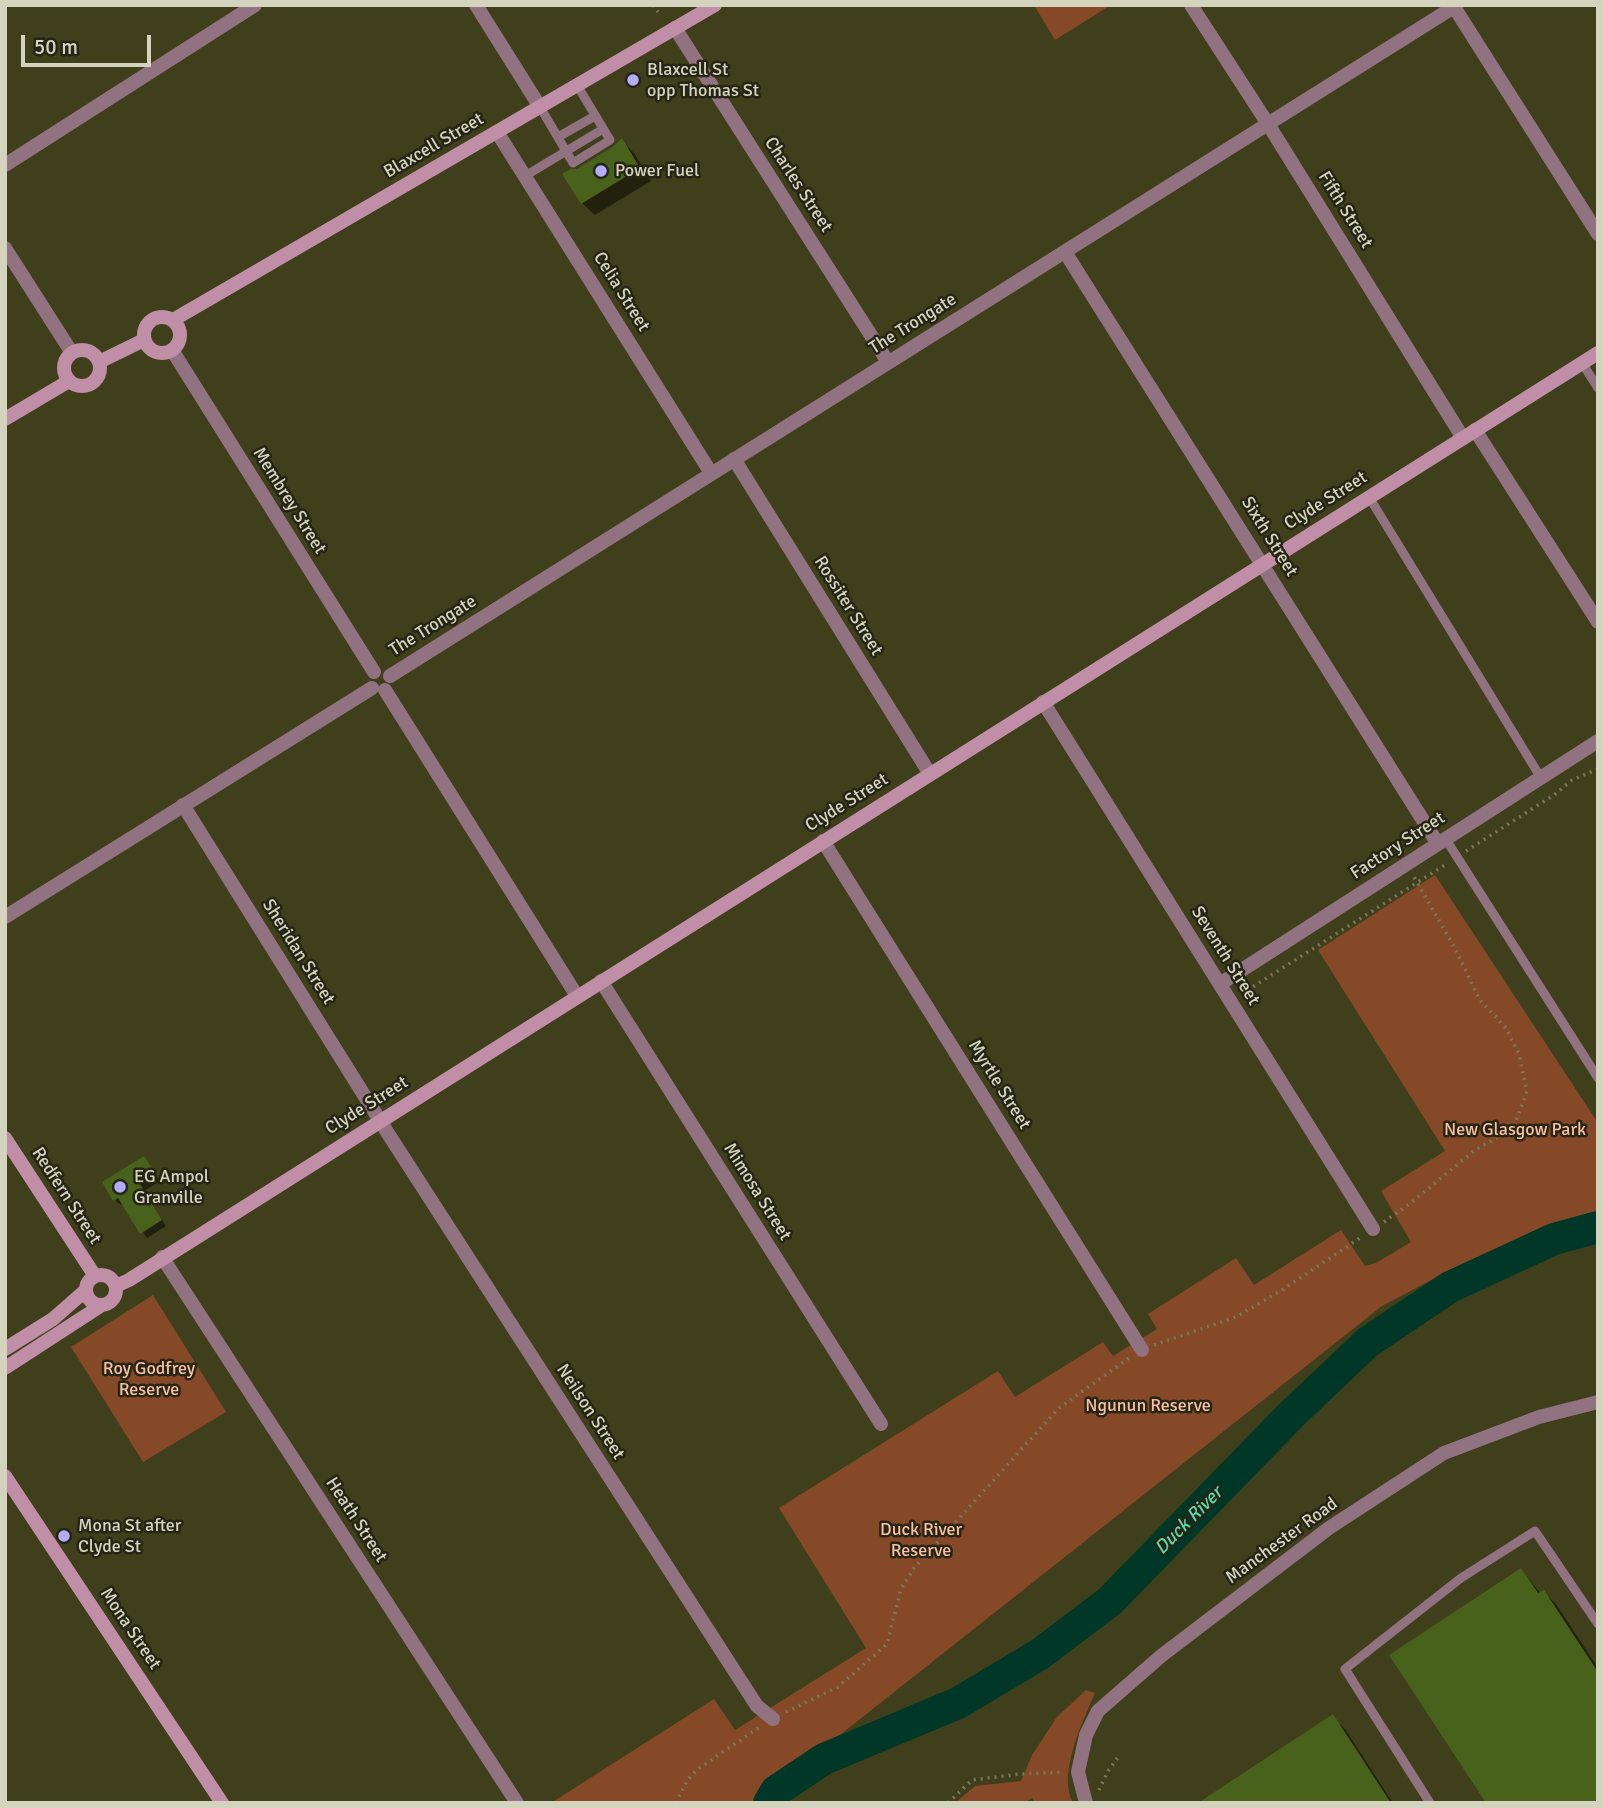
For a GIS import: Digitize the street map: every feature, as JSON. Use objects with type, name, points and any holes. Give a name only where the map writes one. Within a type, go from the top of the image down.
[{"type":"main road","name":"Blaxcell Street","points":[[173,320],[715,5]]},
{"type":"main road","points":[[163,316],[173,320],[180,330],[176,346],[167,353],[150,349],[144,340],[145,328],[152,319],[163,316]]},
{"type":"main road","points":[[99,362],[144,340]]},
{"type":"main road","points":[[88,351],[99,362],[100,374],[92,384],[80,387],[69,381],[64,366],[72,353],[88,351]]},
{"type":"main road","name":"Clyde Street","points":[[116,1286],[1598,353]]},
{"type":"main road","points":[[5,419],[69,381]]},
{"type":"main road","name":"Redfern Street","points":[[5,1138],[95,1276]]},
{"type":"main road","points":[[5,1349],[52,1319],[86,1290],[95,1276],[110,1278],[116,1286],[114,1299],[5,1368]]},
{"type":"main road","points":[[86,1290],[89,1299],[102,1306]]},
{"type":"main road","name":"Mona Street","points":[[5,1476],[222,1803]]},
{"type":"street","points":[[5,164],[255,5]]},
{"type":"street","points":[[476,5],[540,107]]},
{"type":"street","name":"Fifth Street","points":[[1191,5],[1469,434],[1598,622]]},
{"type":"street","points":[[1455,6],[1598,234]]},
{"type":"street","name":"The Trongate","points":[[5,917],[382,685],[711,473],[1455,6]]},
{"type":"street","name":"Charles Street","points":[[675,28],[888,362]]},
{"type":"street","name":"Celia Street","points":[[497,132],[711,473]]},
{"type":"street","points":[[5,248],[72,353]]},
{"type":"street","name":"Sixth Street","points":[[1065,252],[1442,841]]},
{"type":"street","name":"Membrey Street","points":[[172,350],[374,672],[381,670],[382,685]]},
{"type":"street","name":"Rossiter Street","points":[[734,459],[930,774]]},
{"type":"street","points":[[382,685],[577,996]]},
{"type":"street","name":"Seventh Street","points":[[1043,702],[1373,1229]]},
{"type":"street","name":"Factory Street","points":[[1220,984],[1598,741]]},
{"type":"street","name":"Sheridan Street","points":[[183,805],[379,1121]]},
{"type":"street","name":"Myrtle Street","points":[[822,841],[1142,1350]]},
{"type":"street","name":"Mimosa Street","points":[[601,981],[881,1424]]},
{"type":"street","name":"Neilson Street","points":[[379,1121],[757,1706],[773,1719]]},
{"type":"street","name":"Heath Street","points":[[162,1257],[517,1803]]},
{"type":"street","name":"Manchester Road","points":[[1091,1799],[1078,1772],[1086,1735],[1098,1711],[1161,1656],[1329,1528],[1444,1453],[1539,1417],[1598,1402]]},
{"type":"lane","points":[[540,107],[573,163],[610,140],[577,85]]},
{"type":"lane","points":[[558,137],[595,116]]},
{"type":"lane","points":[[525,177],[603,129]]},
{"type":"lane","points":[[1582,363],[1598,388]]},
{"type":"lane","points":[[1369,497],[1541,778]]},
{"type":"lane","points":[[1442,841],[1457,857],[1598,1078]]},
{"type":"lane","points":[[1430,1803],[1345,1669],[1461,1578],[1535,1531],[1598,1624]]},
{"type":"path","points":[[653,5],[658,12]]},
{"type":"path","points":[[1239,971],[1251,988],[1553,795],[1572,780],[1598,769]]},
{"type":"path","points":[[676,1803],[688,1779],[698,1769],[773,1719],[838,1688],[887,1644],[901,1589],[914,1568],[1059,1408],[1110,1369],[1142,1350],[1236,1317],[1282,1290],[1412,1202],[1474,1152],[1503,1134],[1516,1121],[1527,1091],[1519,1055],[1506,1028],[1479,999],[1457,952],[1406,863]]},
{"type":"path","points":[[1091,1799],[1119,1756]]},
{"type":"path","points":[[948,1803],[972,1780],[1020,1774],[1078,1772]]},
{"type":"green space","points":[[1034,5],[1111,5],[1055,40]]},
{"type":"green space","points":[[1435,875],[1598,1123],[1598,1219],[1513,1242],[1382,1306],[754,1803],[551,1803],[714,1699],[735,1730],[866,1648],[779,1508],[998,1371],[1015,1397],[1103,1342],[1113,1356],[1157,1329],[1148,1314],[1236,1258],[1254,1285],[1341,1230],[1365,1266],[1376,1263],[1411,1242],[1381,1191],[1445,1151],[1318,950]]},
{"type":"green space","name":"Roy Godfrey Reserve","points":[[153,1295],[226,1412],[143,1462],[71,1347]]},
{"type":"green space","points":[[1086,1690],[1095,1693],[1073,1748],[1070,1763],[1068,1778],[1073,1803],[1035,1803],[1032,1798],[1024,1803],[955,1803],[975,1786],[1021,1781],[1032,1755],[1057,1717]]},
{"type":"building","name":"Power Fuel","points":[[622,138],[640,168],[581,204],[562,174],[570,169],[577,169]]},
{"type":"building","points":[[144,1156],[156,1174],[140,1184],[162,1220],[140,1234],[118,1198],[113,1201],[102,1182]]},
{"type":"building","points":[[1521,1568],[1538,1593],[1544,1590],[1598,1672],[1598,1803],[1486,1803],[1389,1655]]},
{"type":"building","points":[[1333,1714],[1391,1803],[1198,1803]]},
{"type":"waterway","name":"Duck River","points":[[769,1803],[776,1791],[824,1759],[958,1703],[1040,1654],[1110,1601],[1291,1415],[1368,1342],[1450,1287],[1554,1239],[1598,1227]]},
{"type":"place","name":"Blaxcell St opp Thomas St","points":[[633,80]]},
{"type":"place","name":"Power Fuel","points":[[601,171]]},
{"type":"place","name":"EG Ampol Granville","points":[[120,1187]]},
{"type":"place","name":"Mona St after Clyde St","points":[[64,1536]]},
{"type":"park label","name":"New Glasgow Park","points":[[1515,1130]]},
{"type":"park label","name":"Ngunun Reserve","points":[[1148,1406]]},
{"type":"park label","name":"Duck River Reserve","points":[[921,1540]]}]
